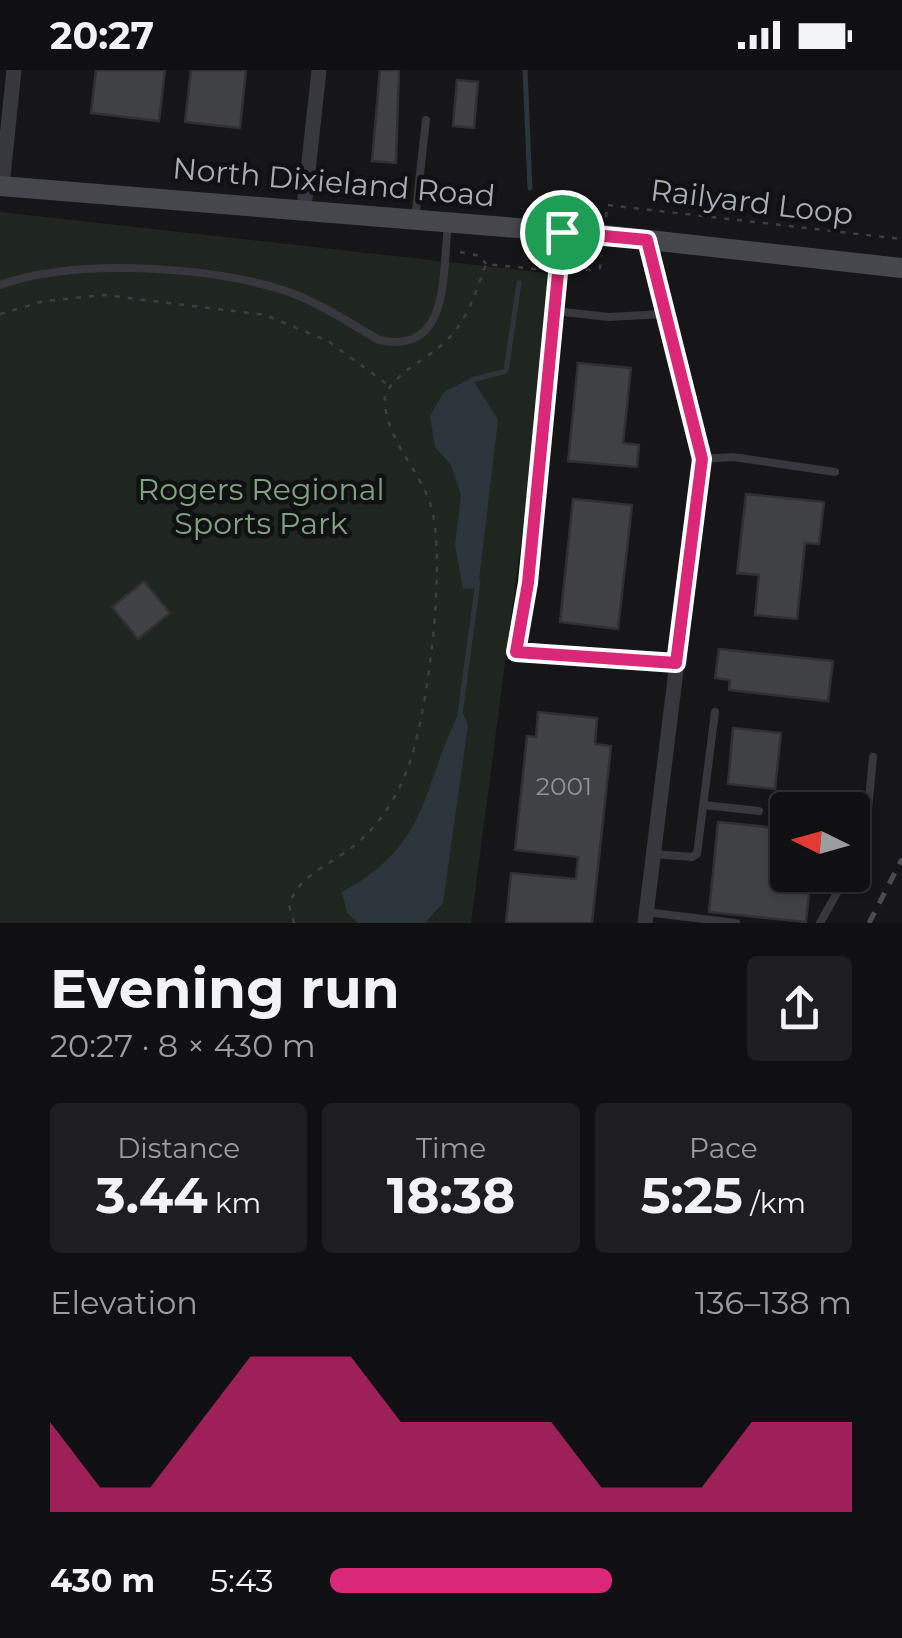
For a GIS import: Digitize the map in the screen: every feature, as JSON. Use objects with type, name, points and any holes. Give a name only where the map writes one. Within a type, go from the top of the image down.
[{"type":"main road","name":"North Dixieland Road","points":[[1,190],[304,208],[902,268]]},
{"type":"street","points":[[1,190],[14,70]]},
{"type":"street","points":[[304,208],[319,70]]},
{"type":"street","points":[[645,918],[702,459],[647,240]]},
{"type":"street","points":[[516,652],[676,663]]},
{"type":"lane","points":[[415,219],[426,120]]},
{"type":"lane","points":[[1,281],[92,267],[248,282],[284,291],[379,340],[396,344],[412,340],[429,328],[438,312],[448,222]]},
{"type":"lane","points":[[516,652],[528,583],[562,232]]},
{"type":"lane","points":[[554,311],[609,317],[663,314]]},
{"type":"lane","points":[[702,459],[732,457],[835,472]]},
{"type":"lane","points":[[653,854],[697,854],[715,712]]},
{"type":"lane","points":[[870,795],[874,757]]},
{"type":"lane","points":[[704,805],[758,811]]},
{"type":"lane","points":[[820,923],[837,892]]},
{"type":"lane","points":[[645,918],[736,923]]},
{"type":"path","name":"Railyard Loop","points":[[606,216],[607,205],[902,239]]},
{"type":"path","points":[[470,253],[486,264],[582,273],[600,268],[601,259]]},
{"type":"path","points":[[294,923],[289,904],[302,880],[358,842],[395,798],[409,765],[422,706],[439,577],[436,530],[424,484],[387,423],[385,395],[390,386],[460,325],[486,264]]},
{"type":"path","points":[[0,314],[44,300],[105,295],[265,315],[328,341],[390,386]]},
{"type":"green space","name":"Rogers Regional Sports Park","points":[[0,212],[556,274],[471,923],[0,923]]},
{"type":"shaded area","points":[[472,378],[498,420],[478,588],[463,589],[455,545],[461,495],[451,465],[435,447],[430,416],[444,392]]},
{"type":"shaded area","points":[[461,709],[468,725],[443,903],[425,923],[358,923],[347,913],[342,892],[393,854],[408,834]]},
{"type":"building","points":[[96,70],[165,70],[159,121],[91,113]]},
{"type":"building","points":[[191,70],[246,70],[240,128],[185,122]]},
{"type":"building","points":[[380,70],[399,70],[396,163],[372,161]]},
{"type":"building","points":[[457,80],[478,82],[474,128],[453,126]]},
{"type":"building","points":[[578,363],[631,368],[623,443],[639,445],[637,467],[568,461]]},
{"type":"building","points":[[746,494],[824,502],[819,544],[805,543],[797,619],[755,615],[759,575],[737,573]]},
{"type":"building","points":[[573,499],[632,505],[618,629],[560,622]]},
{"type":"building","points":[[144,581],[170,613],[138,639],[112,607]]},
{"type":"building","points":[[719,649],[833,661],[828,701],[729,690],[730,680],[715,678]]},
{"type":"building","points":[[538,712],[597,718],[595,744],[611,746],[592,923],[506,923],[511,873],[576,879],[578,857],[515,850],[527,736],[536,737]]},
{"type":"building","points":[[733,728],[781,733],[775,789],[728,784]]},
{"type":"building","points":[[718,822],[770,827],[770,892],[809,892],[806,922],[709,912]]},
{"type":"waterway","points":[[525,70],[530,188]]},
{"type":"waterway","points":[[472,380],[506,371],[519,283]]},
{"type":"waterway","points":[[460,714],[478,581]]},
{"type":"railway","points":[[869,923],[902,859]]},
{"type":"route","points":[[562,232],[647,240],[671,351],[702,459],[699,509],[676,663],[516,652],[528,583],[562,232]]}]
